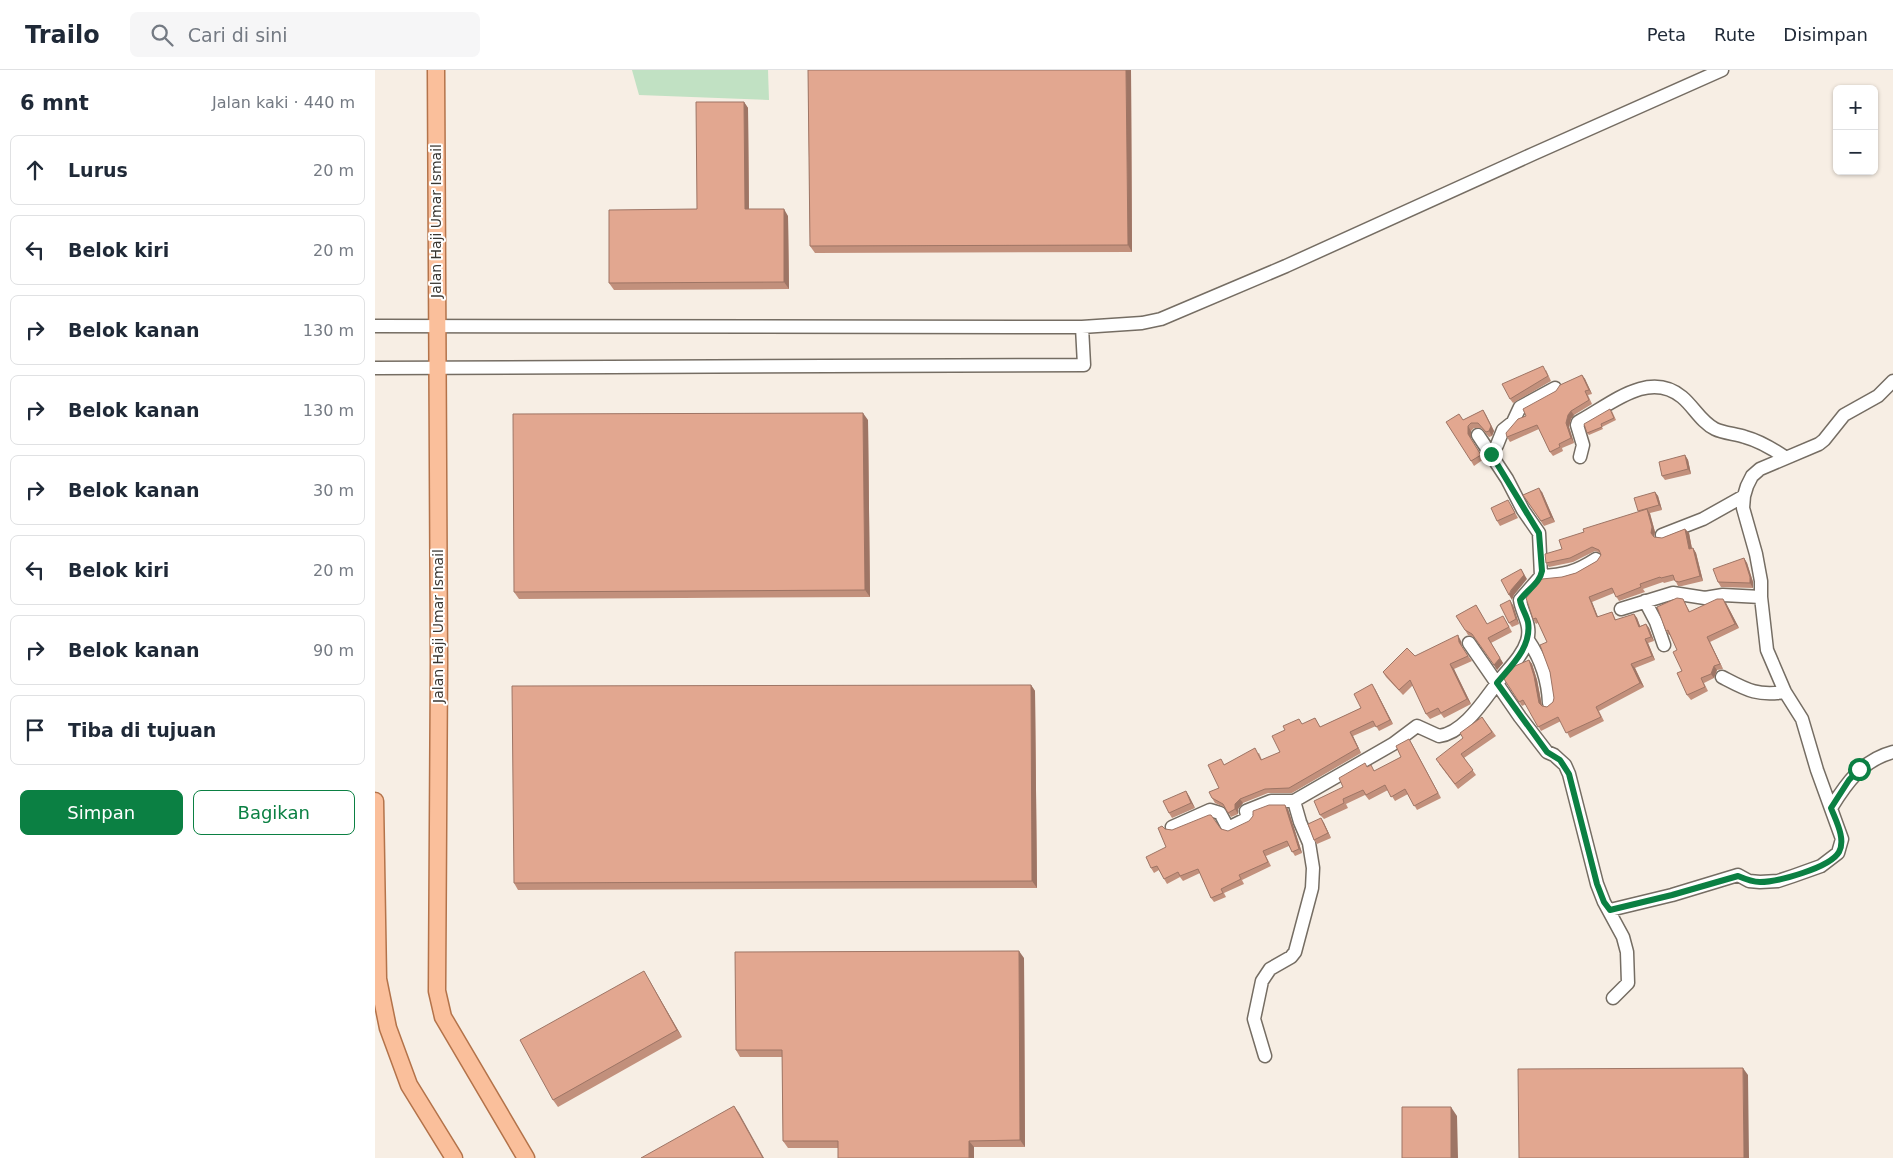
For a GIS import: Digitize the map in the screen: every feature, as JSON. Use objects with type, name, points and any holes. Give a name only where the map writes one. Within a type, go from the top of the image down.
[{"type":"main road","name":"Jalan Haji Umar Ismail","points":[[436,70],[436,368],[439,662],[437,991],[443,1017],[526,1158]]},
{"type":"main road","points":[[375,801],[377,979],[388,1028],[409,1085],[454,1158]]},
{"type":"street","points":[[375,326],[1082,327],[1142,324],[1161,319],[1286,266],[1722,70]]},
{"type":"street","points":[[375,368],[1084,365],[1082,327]]},
{"type":"street","points":[[1610,910],[1738,876],[1749,881],[1778,881],[1821,866],[1838,853],[1842,839],[1817,770],[1802,719],[1785,692],[1767,650],[1761,581],[1743,508],[1744,496],[1752,476],[1767,465],[1812,448],[1824,440],[1844,415],[1878,396],[1893,381]]},
{"type":"street","points":[[1580,457],[1583,445],[1577,425],[1578,422],[1628,392],[1653,386],[1663,387],[1675,392],[1699,416],[1716,429],[1748,438],[1770,447],[1786,458]]},
{"type":"street","points":[[1491,454],[1503,430],[1513,422],[1520,406],[1555,388]]},
{"type":"street","points":[[1172,826],[1210,810],[1221,813],[1227,826],[1230,828],[1248,818],[1246,811],[1271,801],[1294,801],[1393,744],[1417,726],[1439,736],[1451,732],[1478,709],[1521,654],[1527,640],[1527,622],[1520,600],[1541,576],[1539,533],[1478,435]]},
{"type":"street","points":[[1662,535],[1703,519],[1744,496]]},
{"type":"street","points":[[1541,576],[1561,575],[1572,572],[1596,559]]},
{"type":"street","points":[[1621,609],[1645,600],[1673,593],[1688,597],[1705,598],[1723,595],[1761,597]]},
{"type":"street","points":[[1645,600],[1656,622],[1664,645]]},
{"type":"street","points":[[1527,640],[1545,675],[1549,703]]},
{"type":"street","points":[[1469,643],[1547,752],[1554,754],[1565,765],[1578,806],[1597,884],[1604,902],[1623,937],[1627,952],[1628,983],[1613,998]]},
{"type":"street","points":[[1521,654],[1538,659]]},
{"type":"street","points":[[1722,677],[1756,693],[1771,694],[1785,692]]},
{"type":"street","points":[[1831,808],[1849,780],[1859,769],[1883,755],[1893,752]]},
{"type":"street","points":[[1265,1056],[1254,1019],[1262,982],[1270,969],[1291,957],[1295,952],[1312,888],[1313,868],[1310,851],[1294,801]]},
{"type":"green space","points":[[632,70],[768,70],[769,100],[639,95]]},
{"type":"building","points":[[808,70],[1126,70],[1128,245],[810,246]]},
{"type":"building","points":[[696,102],[744,102],[745,209],[784,209],[784,282],[609,283],[609,210],[697,209]]},
{"type":"building","points":[[1543,366],[1548,376],[1510,399],[1502,384]]},
{"type":"building","points":[[1582,375],[1589,390],[1585,391],[1589,400],[1571,411],[1568,415],[1566,423],[1571,438],[1559,444],[1560,447],[1550,452],[1537,425],[1507,437],[1506,433],[1518,419],[1526,416],[1523,409],[1556,391],[1560,385]]},
{"type":"building","points":[[1610,409],[1614,418],[1601,424],[1602,427],[1587,433],[1584,424]]},
{"type":"building","points":[[1483,410],[1491,426],[1489,431],[1486,432],[1478,423],[1471,423],[1468,426],[1468,434],[1481,455],[1471,461],[1446,422],[1459,414],[1463,420]]},
{"type":"building","points":[[863,413],[865,590],[514,592],[513,414]]},
{"type":"building","points":[[1685,455],[1688,469],[1662,476],[1659,462]]},
{"type":"building","points":[[1539,488],[1551,517],[1541,521],[1523,495]]},
{"type":"building","points":[[1655,492],[1659,505],[1638,511],[1634,498]]},
{"type":"building","points":[[1508,500],[1515,513],[1497,521],[1491,508]]},
{"type":"building","points":[[1647,509],[1652,527],[1651,533],[1654,537],[1662,538],[1685,529],[1689,549],[1693,548],[1700,576],[1679,582],[1675,581],[1673,575],[1660,577],[1640,584],[1641,587],[1616,597],[1612,588],[1589,597],[1597,617],[1612,612],[1615,620],[1634,614],[1639,627],[1646,624],[1651,637],[1645,639],[1652,656],[1631,664],[1640,683],[1596,707],[1601,717],[1566,733],[1558,717],[1538,727],[1523,700],[1519,702],[1504,679],[1515,666],[1529,660],[1539,703],[1547,707],[1553,702],[1550,672],[1540,645],[1547,642],[1536,618],[1533,619],[1526,598],[1542,579],[1562,577],[1576,573],[1597,561],[1601,555],[1599,550],[1592,547],[1570,558],[1546,563],[1545,554],[1562,549],[1559,540],[1584,532],[1583,529]]},
{"type":"building","points":[[1744,558],[1750,583],[1718,582],[1713,569]]},
{"type":"building","points":[[1521,569],[1524,575],[1509,595],[1501,580]]},
{"type":"building","points":[[1677,598],[1683,599],[1689,612],[1717,599],[1723,599],[1735,624],[1707,637],[1720,664],[1714,666],[1711,674],[1701,678],[1705,687],[1687,695],[1677,673],[1682,671],[1673,652],[1677,650],[1668,630],[1666,631],[1657,607]]},
{"type":"building","points":[[1510,600],[1516,619],[1509,623],[1500,605]]},
{"type":"building","points":[[1476,605],[1487,624],[1503,616],[1509,627],[1488,638],[1500,658],[1494,665],[1472,634],[1465,630],[1456,616]]},
{"type":"building","points":[[1458,635],[1459,642],[1468,656],[1450,664],[1467,699],[1441,713],[1438,708],[1426,714],[1410,680],[1399,690],[1383,672],[1407,648],[1415,656]]},
{"type":"building","points":[[1372,684],[1390,720],[1376,727],[1373,721],[1350,732],[1358,748],[1289,788],[1265,789],[1240,799],[1235,804],[1235,809],[1228,813],[1223,804],[1212,798],[1209,792],[1219,788],[1208,765],[1221,759],[1224,765],[1255,748],[1261,760],[1280,752],[1272,736],[1285,730],[1283,726],[1299,719],[1302,724],[1315,718],[1320,727],[1361,708],[1354,694]]},
{"type":"building","points":[[1031,685],[1032,881],[514,883],[512,686]]},
{"type":"building","points":[[1482,717],[1492,732],[1461,754],[1473,770],[1455,784],[1436,759],[1463,738],[1460,733]]},
{"type":"building","points":[[1409,739],[1438,793],[1414,806],[1405,789],[1391,797],[1385,785],[1366,795],[1363,790],[1343,799],[1344,803],[1320,815],[1314,801],[1343,787],[1339,778],[1365,763],[1367,767],[1371,765],[1374,771],[1401,757],[1396,746]]},
{"type":"building","points":[[1186,791],[1191,803],[1169,813],[1163,801]]},
{"type":"building","points":[[1269,805],[1285,805],[1299,849],[1292,852],[1287,841],[1263,851],[1268,862],[1239,875],[1241,879],[1221,889],[1223,893],[1211,898],[1198,869],[1180,876],[1178,872],[1164,879],[1157,866],[1151,868],[1146,857],[1166,847],[1158,828],[1162,826],[1165,829],[1172,830],[1211,815],[1221,829],[1228,831],[1249,821],[1253,816],[1253,811]]},
{"type":"building","points":[[1321,818],[1328,833],[1314,840],[1308,824]]},
{"type":"building","points":[[1019,951],[1020,1140],[969,1141],[969,1158],[838,1158],[838,1141],[783,1141],[782,1050],[736,1050],[735,952]]},
{"type":"building","points":[[644,971],[677,1030],[553,1100],[520,1040]]},
{"type":"building","points":[[1743,1068],[1744,1158],[1519,1158],[1518,1069]]},
{"type":"building","points":[[734,1106],[763,1158],[641,1158]]},
{"type":"building","points":[[1402,1107],[1451,1107],[1451,1158],[1402,1158]]},
{"type":"route","points":[[1491,454],[1523,510],[1539,533],[1542,571],[1538,581],[1520,600],[1527,622],[1527,640],[1521,654],[1497,683],[1547,752],[1554,754],[1565,765],[1578,806],[1597,884],[1604,902],[1610,910],[1738,876],[1749,881],[1778,881],[1821,866],[1838,853],[1842,839],[1831,808],[1849,780],[1859,769]]}]
